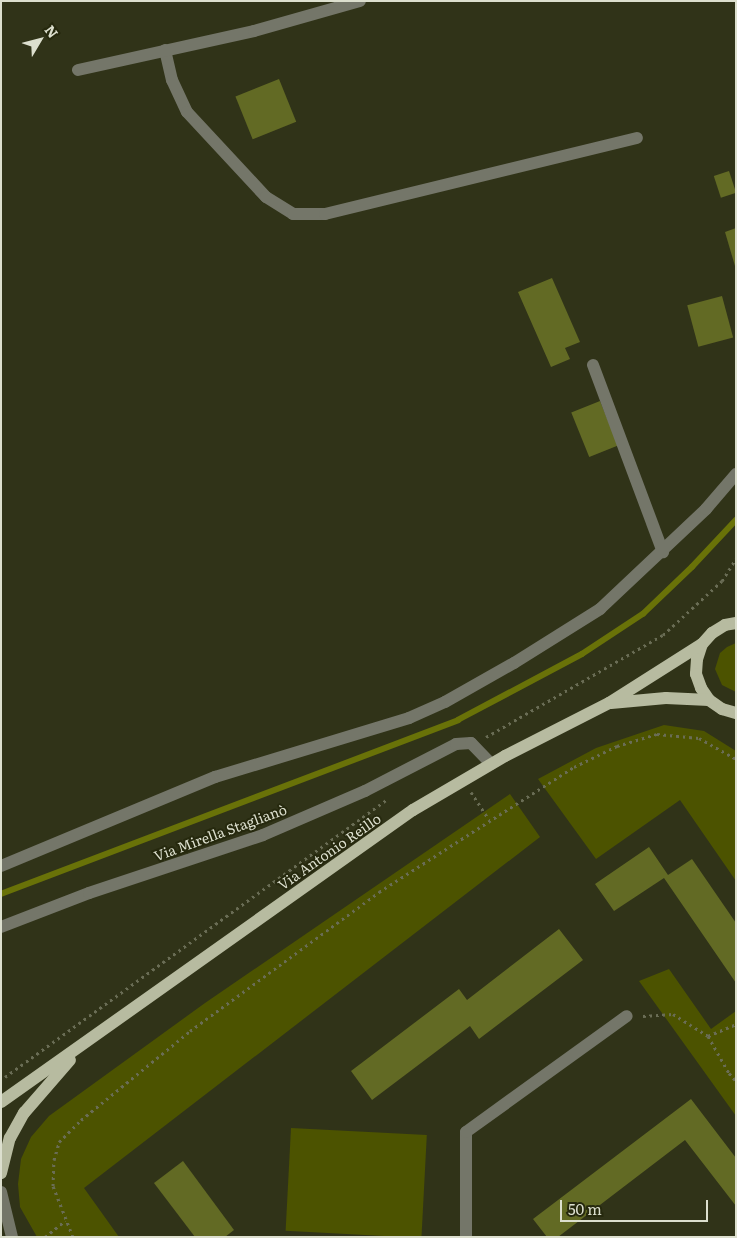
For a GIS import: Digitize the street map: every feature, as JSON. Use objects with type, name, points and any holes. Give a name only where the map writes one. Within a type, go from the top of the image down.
[{"type":"main road","name":"Via Antonio Reillo","points":[[1,1102],[413,810],[491,764],[609,703],[702,644],[712,633],[731,624],[736,613]]},
{"type":"main road","points":[[702,644],[697,659],[696,674],[701,688],[710,700],[722,709],[736,713]]},
{"type":"main road","name":"Via Antonio Reillo","points":[[609,703],[666,698],[710,700]]},
{"type":"main road","name":"Via Antonio Reillo","points":[[1,1173],[10,1138],[24,1113],[82,1046]]},
{"type":"street","points":[[78,70],[254,31],[360,1]]},
{"type":"street","points":[[165,50],[172,80],[187,112],[266,197],[293,214],[324,214],[637,138]]},
{"type":"street","points":[[593,365],[663,552]]},
{"type":"street","points":[[1,866],[215,776],[409,718],[445,702],[514,663],[600,609],[663,552],[706,509],[736,474]]},
{"type":"street","name":"Via Mirella Staglianò","points":[[1,927],[89,893],[263,835],[365,791],[456,744],[472,742],[491,764]]},
{"type":"street","points":[[466,1237],[466,1132],[627,1016]]},
{"type":"street","points":[[1,1192],[12,1237]]},
{"type":"path","points":[[73,1237],[65,1221],[53,1186],[54,1160],[58,1142],[81,1120],[190,1031],[379,892],[574,767],[617,746],[657,734],[699,738],[736,758]]},
{"type":"path","points":[[627,1016],[673,1014],[708,1036],[729,1074],[736,1081]]},
{"type":"path","points":[[708,1036],[736,1024]]},
{"type":"path","points":[[45,1237],[65,1221]]},
{"type":"green space","points":[[736,643],[736,692],[722,685],[715,669],[720,653]]},
{"type":"green space","points":[[664,725],[704,731],[736,751],[736,881],[680,800],[596,859],[538,779],[596,748]]},
{"type":"green space","points":[[510,794],[540,837],[84,1188],[119,1237],[37,1237],[20,1207],[18,1184],[21,1159],[31,1137],[49,1116],[205,1003]]},
{"type":"green space","points":[[669,969],[711,1029],[736,1011],[736,1116],[639,981]]},
{"type":"green space","points":[[291,1128],[427,1135],[421,1237],[286,1231]]},
{"type":"building","points":[[279,79],[296,122],[253,139],[235,97]]},
{"type":"building","points":[[729,171],[736,193],[721,198],[714,176]]},
{"type":"building","points":[[736,228],[736,266],[735,266],[725,232]]},
{"type":"building","points":[[552,278],[580,342],[565,348],[570,359],[551,367],[518,292]]},
{"type":"building","points":[[722,296],[733,338],[698,347],[687,305]]},
{"type":"building","points":[[600,401],[618,446],[589,457],[571,413]]},
{"type":"building","points":[[649,847],[668,875],[692,859],[736,923],[736,983],[664,878],[614,911],[595,884]]},
{"type":"building","points":[[559,929],[583,960],[479,1039],[470,1026],[372,1100],[351,1071],[459,989],[467,1000]]},
{"type":"building","points":[[691,1099],[736,1158],[736,1206],[685,1140],[558,1237],[547,1237],[533,1219]]},
{"type":"building","points":[[183,1161],[234,1230],[225,1237],[195,1237],[154,1183]]},
{"type":"waterway","points":[[1,894],[458,720],[582,654],[643,614],[692,567],[736,520]]}]
